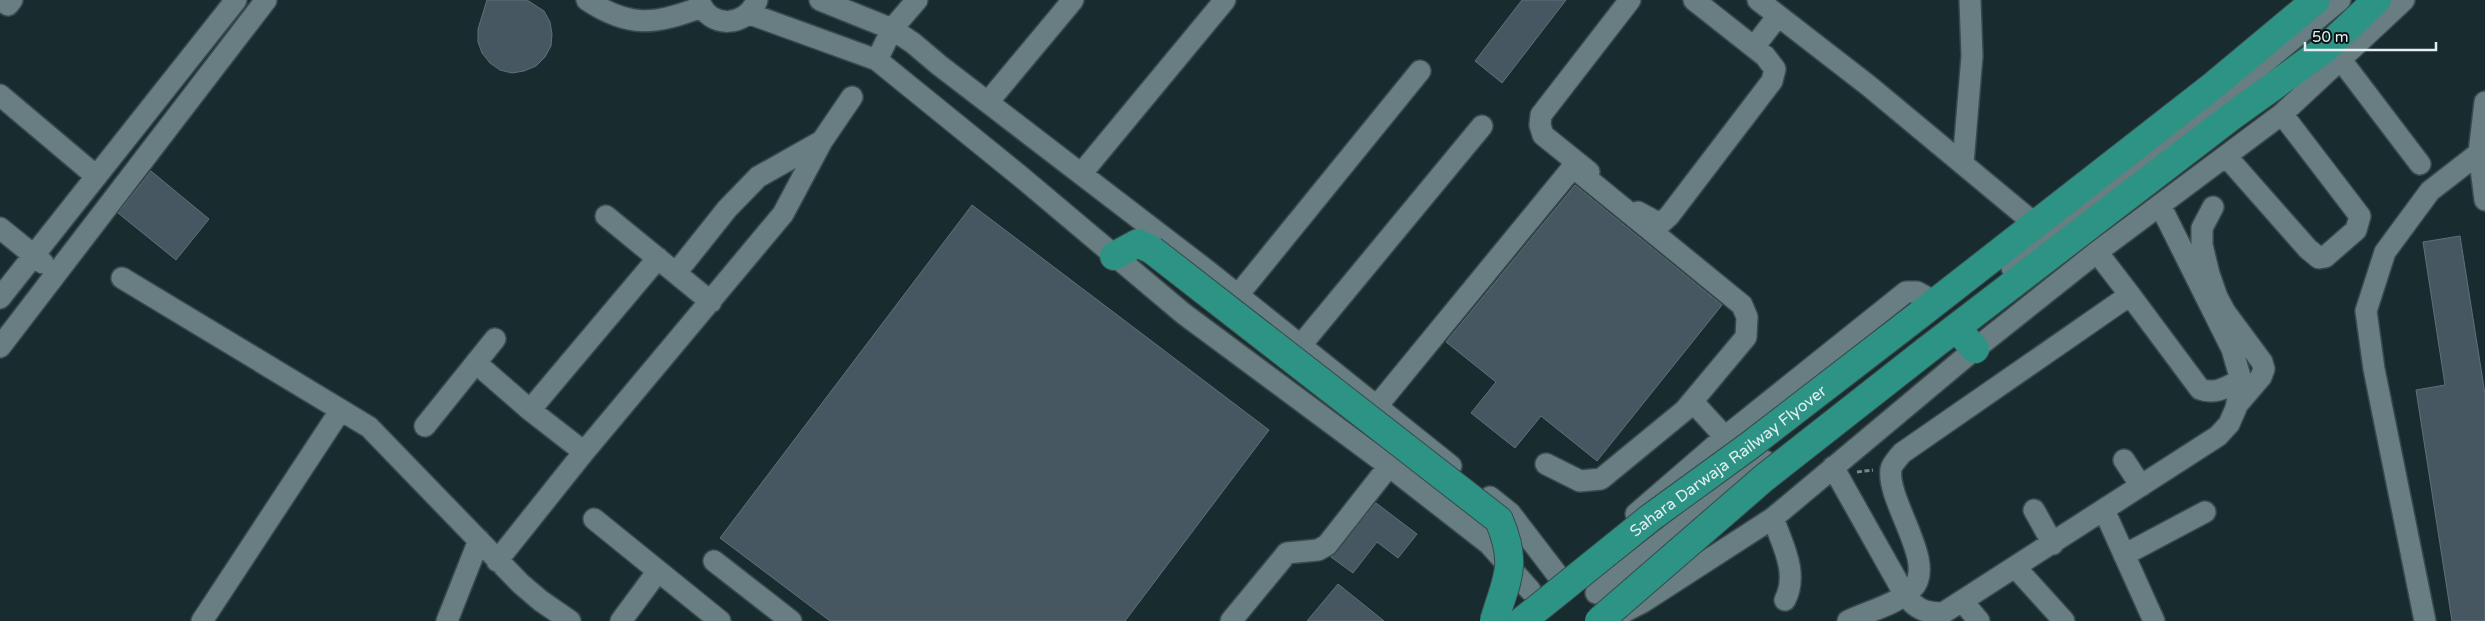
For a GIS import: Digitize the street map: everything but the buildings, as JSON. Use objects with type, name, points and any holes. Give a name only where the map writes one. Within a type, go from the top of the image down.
[{"type":"highway","name":"Sahara Darwaja Railway Flyover","points":[[1520,619],[1650,518],[1749,446],[1927,308],[2043,231],[2316,0]]},
{"type":"highway","name":"Sahara Darwaja Railway Flyover","points":[[1599,620],[1764,478],[1927,350],[2232,116],[2324,49],[2378,0]]},
{"type":"highway","points":[[1114,256],[1138,244],[1152,250],[1499,520],[1508,540],[1511,567],[1494,621]]},
{"type":"highway","points":[[1956,328],[1975,349]]},
{"type":"street","points":[[1,0],[8,6],[12,0]]},
{"type":"street","points":[[0,298],[236,0]]},
{"type":"street","points":[[0,346],[266,0]]},
{"type":"street","points":[[587,0],[604,11],[627,20],[658,22],[700,4],[711,17],[724,22],[738,21],[753,7],[877,60],[1184,314],[1389,466],[1489,544],[1530,590]]},
{"type":"street","points":[[820,0],[892,29],[913,43],[1238,295],[1510,513],[1562,573]]},
{"type":"street","points":[[877,60],[892,29],[917,0]]},
{"type":"street","points":[[988,102],[1073,0]]},
{"type":"street","points":[[1081,174],[1225,0]]},
{"type":"street","points":[[1630,0],[1541,115],[1540,125],[1543,135],[1646,218],[1660,224],[1669,216],[1772,81],[1775,69],[1765,56],[1697,1]]},
{"type":"street","points":[[1758,0],[1869,86],[2043,231]]},
{"type":"street","points":[[1963,164],[1972,56],[1970,0]]},
{"type":"street","points":[[1596,593],[2043,231],[2076,209],[2211,107],[2340,0]]},
{"type":"street","points":[[2043,231],[2085,220],[2212,124],[2362,0]]},
{"type":"street","points":[[1520,619],[1530,590],[1546,576],[1562,573],[1579,577],[1589,584],[1596,593],[1600,611],[1599,620],[1618,616],[1643,602],[1772,518],[1835,471],[1975,349],[2097,252],[2282,114],[2404,0]]},
{"type":"street","points":[[1754,47],[1778,16]]},
{"type":"street","points":[[2341,60],[2420,164]]},
{"type":"street","points":[[1238,295],[1420,71]]},
{"type":"street","points":[[0,95],[96,176]]},
{"type":"street","points":[[498,560],[584,452],[783,214],[822,141],[852,97]]},
{"type":"street","points":[[2485,102],[2479,153],[2485,200]]},
{"type":"street","points":[[2226,156],[2308,249],[2319,258],[2325,257],[2356,230],[2360,216],[2282,114]]},
{"type":"street","points":[[1301,345],[1482,126]]},
{"type":"street","points":[[676,273],[727,209],[758,177],[822,141]]},
{"type":"street","points":[[2425,621],[2374,369],[2366,311],[2385,252],[2430,191],[2479,153]]},
{"type":"street","points":[[1377,406],[1573,167],[1742,305],[1747,317],[1746,337],[1693,402],[1601,479],[1580,481],[1546,464]]},
{"type":"street","points":[[1848,621],[1870,610],[1878,616],[1913,608],[1926,613],[1943,613],[2016,568],[2218,436],[2229,424],[2236,408],[2241,380],[2232,350],[2160,205]]},
{"type":"street","points":[[2213,207],[2202,228],[2202,245],[2209,274],[2221,304],[2262,362],[2264,369],[2261,377],[2236,408]]},
{"type":"street","points":[[606,216],[711,302]]},
{"type":"street","points":[[0,228],[56,274]]},
{"type":"street","points":[[2097,252],[2200,389],[2208,392],[2220,390],[2241,380]]},
{"type":"street","points":[[530,410],[658,258]]},
{"type":"street","points":[[122,278],[369,427],[498,560],[541,601],[570,621]]},
{"type":"street","points":[[1562,573],[1725,437],[1906,292],[1917,292],[1927,308]]},
{"type":"street","points":[[1913,608],[1914,588],[1920,566],[1892,486],[1891,468],[1902,453],[2130,295]]},
{"type":"street","points":[[424,426],[495,339]]},
{"type":"street","points":[[476,362],[530,410],[584,452]]},
{"type":"street","points":[[1693,402],[1725,437]]},
{"type":"street","points":[[202,621],[340,411]]},
{"type":"street","points":[[2124,460],[2141,486]]},
{"type":"street","points":[[1232,621],[1287,553],[1297,550],[1318,550],[1336,537],[1389,466]]},
{"type":"street","points":[[1835,471],[1913,608]]},
{"type":"street","points":[[2034,510],[2053,544]]},
{"type":"street","points":[[2104,510],[2154,621]]},
{"type":"street","points":[[2124,555],[2205,512]]},
{"type":"street","points":[[1772,518],[1789,564],[1790,590],[1785,600]]},
{"type":"street","points":[[594,519],[720,621]]},
{"type":"street","points":[[447,621],[479,540]]},
{"type":"street","points":[[714,561],[791,621]]},
{"type":"street","points":[[2016,568],[2064,621]]},
{"type":"street","points":[[621,621],[658,571]]},
{"type":"street","points":[[1962,602],[1979,621]]},
{"type":"path","points":[[1835,471],[1891,468]]}]
